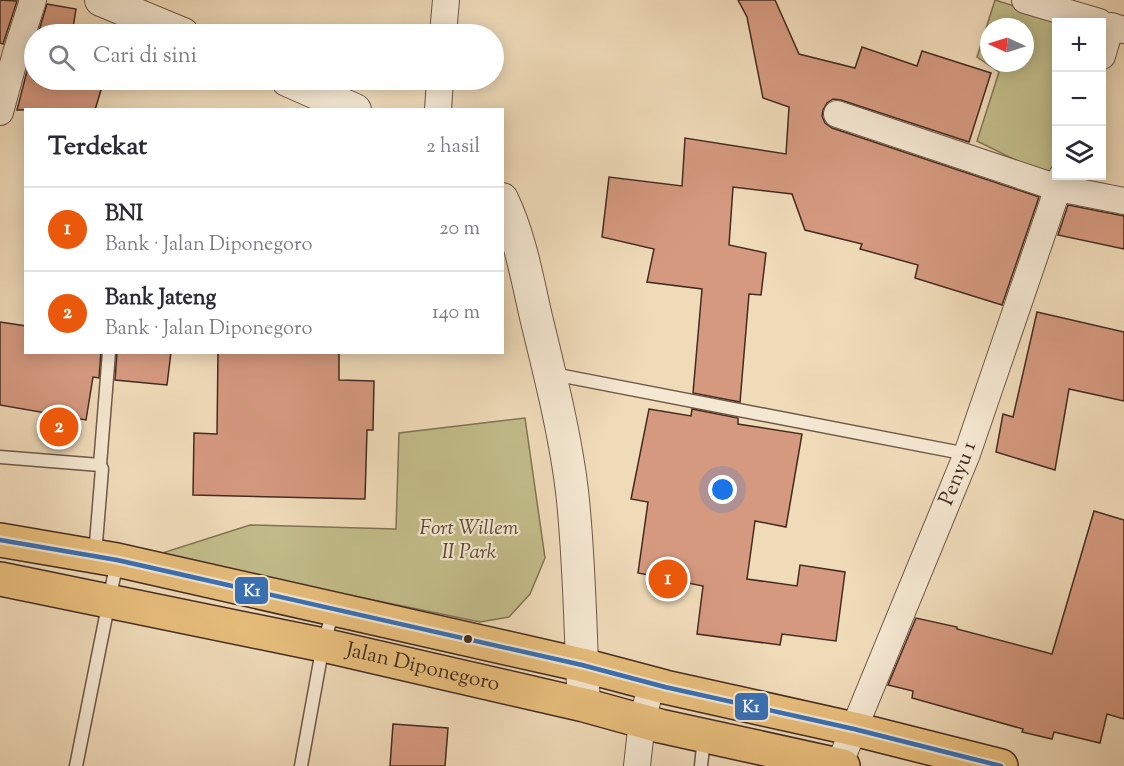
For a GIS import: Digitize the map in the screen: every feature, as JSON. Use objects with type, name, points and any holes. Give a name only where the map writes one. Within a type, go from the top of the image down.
[{"type":"highway","name":"Jalan Diponegoro","points":[[0,540],[106,559],[334,609],[854,729],[1001,766]]},
{"type":"highway","name":"Jalan Diponegoro","points":[[0,579],[323,645],[584,705],[642,722],[703,751],[841,766]]},
{"type":"street","points":[[25,24],[33,0]]},
{"type":"street","points":[[101,0],[159,24]]},
{"type":"street","points":[[444,24],[446,0]]},
{"type":"street","points":[[1025,0],[1109,26]]},
{"type":"street","points":[[0,112],[24,28]]},
{"type":"street","points":[[310,90],[350,108]]},
{"type":"street","points":[[438,108],[439,90]]},
{"type":"street","points":[[837,114],[1124,201]]},
{"type":"street","name":"Penyu 1","points":[[841,766],[854,729],[967,454],[1060,182]]},
{"type":"street","points":[[504,204],[522,257],[550,374],[572,491],[584,705]]},
{"type":"street","points":[[638,766],[642,722],[652,683]]},
{"type":"lane","points":[[76,766],[110,602],[100,465],[109,354]]},
{"type":"lane","points":[[550,374],[967,454]]},
{"type":"lane","points":[[0,457],[100,465]]},
{"type":"lane","points":[[301,766],[323,645],[334,609]]},
{"type":"green space","points":[[995,0],[1052,18],[1052,171],[1050,177],[977,141],[999,72],[1034,72],[1034,18],[989,18]]},
{"type":"green space","name":"Fort Willem II Park","points":[[525,418],[545,558],[530,594],[509,617],[480,622],[156,555],[250,525],[396,529],[399,433]]},
{"type":"building","points":[[0,0],[17,1],[3,44],[0,43]]},
{"type":"building","points":[[738,0],[775,0],[799,54],[855,68],[862,47],[917,66],[922,51],[980,69],[980,72],[991,73],[969,142],[841,100],[833,99],[827,103],[822,116],[825,123],[832,128],[1039,197],[1002,305],[915,278],[918,265],[860,249],[862,244],[805,230],[792,194],[733,187],[729,245],[766,253],[761,295],[749,294],[740,402],[693,393],[702,289],[647,282],[654,249],[602,237],[609,177],[682,186],[685,138],[786,154],[789,107],[763,98],[747,17]]},
{"type":"building","points":[[47,4],[76,9],[74,24],[41,24]]},
{"type":"building","points":[[24,83],[24,90],[101,90],[96,108],[24,108],[24,110],[17,110]]},
{"type":"building","points":[[1068,205],[1124,216],[1124,249],[1058,235]]},
{"type":"building","points":[[1037,312],[1124,332],[1124,401],[1069,389],[1055,470],[996,452],[1003,414],[1013,417]]},
{"type":"building","points":[[0,322],[24,326],[24,354],[101,354],[99,378],[93,377],[86,420],[0,405]]},
{"type":"building","points":[[117,354],[171,354],[167,385],[115,380]]},
{"type":"building","points":[[218,354],[339,354],[339,380],[374,381],[373,430],[367,430],[365,499],[193,495],[194,433],[217,434]]},
{"type":"building","points":[[649,409],[691,416],[692,409],[738,418],[738,424],[802,434],[786,527],[755,521],[747,579],[797,586],[800,565],[845,572],[836,641],[782,634],[780,645],[697,634],[703,586],[638,573],[648,502],[631,499]]},
{"type":"building","points":[[1094,511],[1124,520],[1124,719],[1107,714],[1100,743],[1054,732],[1052,739],[1022,732],[1023,729],[912,698],[913,691],[888,685],[916,618],[1052,654]]},
{"type":"building","points":[[393,724],[448,728],[445,766],[390,766]]},
{"type":"transit line","name":"K1","points":[[0,540],[117,560],[582,665],[665,687],[854,729],[1001,766]]},
{"type":"place","name":"Bank Jateng","points":[[59,427]]},
{"type":"place","name":"BNI","points":[[668,579]]}]
